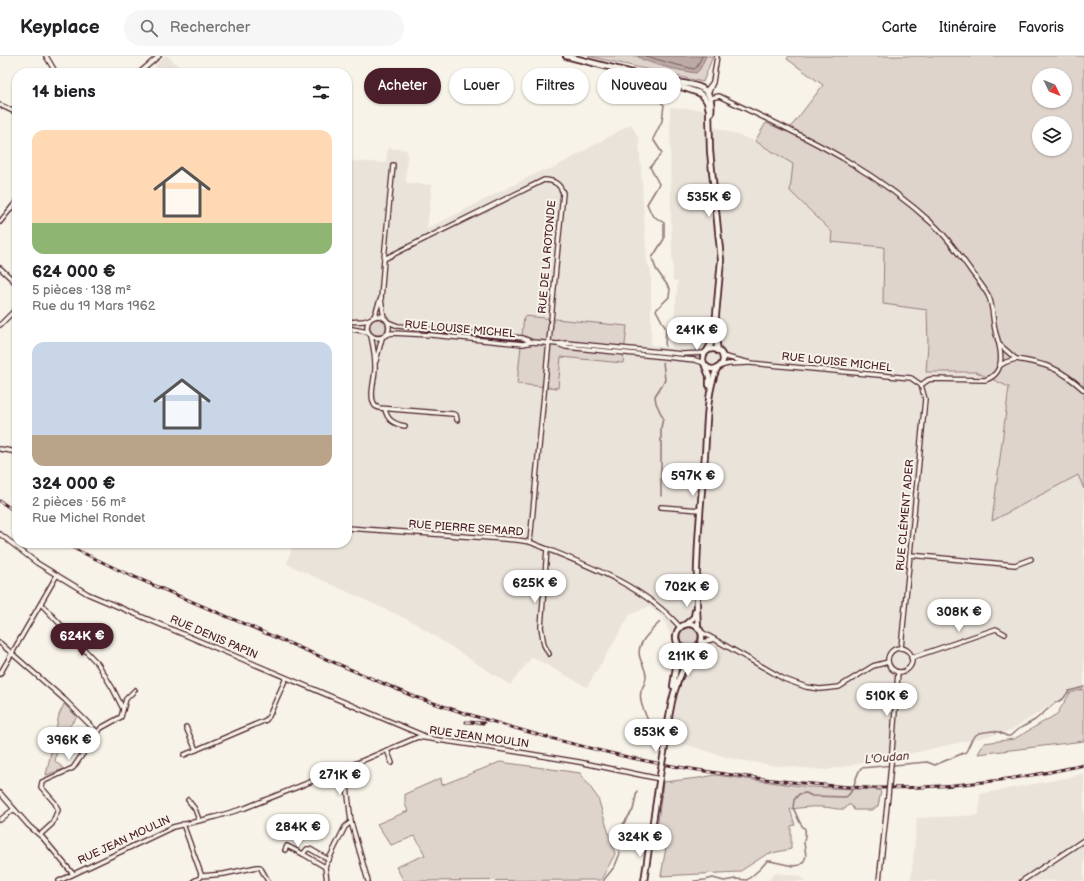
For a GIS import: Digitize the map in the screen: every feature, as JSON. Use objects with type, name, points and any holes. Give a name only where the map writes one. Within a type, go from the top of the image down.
[{"type":"street","points":[[46,56],[53,68]]},
{"type":"street","points":[[145,68],[159,56]]},
{"type":"street","points":[[566,56],[615,68]]},
{"type":"street","points":[[700,643],[702,635],[697,618],[697,566],[709,397],[709,376],[703,360],[712,342],[715,326],[721,260],[710,157],[710,123],[707,96],[713,82],[717,56]]},
{"type":"street","points":[[681,83],[699,87],[707,96]]},
{"type":"street","points":[[681,88],[695,91],[707,96],[719,96],[824,147],[876,180],[935,226],[948,240],[989,296],[1001,360],[992,378],[985,380],[932,379],[921,385]]},
{"type":"street","points":[[1,104],[12,110]]},
{"type":"street","points":[[384,318],[381,299],[393,165]]},
{"type":"street","name":"RUE DE LA ROTONDE","points":[[384,259],[544,180],[556,182],[561,188],[563,193],[530,542]]},
{"type":"street","points":[[0,222],[12,208]]},
{"type":"street","points":[[0,268],[12,279]]},
{"type":"street","points":[[375,366],[373,346],[367,325],[381,299]]},
{"type":"street","points":[[0,325],[12,313]]},
{"type":"street","points":[[352,322],[364,321],[378,316],[384,318],[388,322],[389,329],[386,335],[382,338],[378,347],[375,366],[372,400],[375,406],[385,409],[453,414],[456,415],[457,420]]},
{"type":"street","name":"RUE LOUISE MICHEL","points":[[388,322],[398,326],[523,338],[532,342]]},
{"type":"street","points":[[709,397],[713,377],[722,361],[722,356],[718,351],[715,326]]},
{"type":"street","points":[[352,329],[369,334],[376,338],[382,338]]},
{"type":"street","name":"RUE LOUISE MICHEL","points":[[386,335],[392,333],[431,335],[524,344],[532,342],[558,344],[567,343],[682,354],[706,352]]},
{"type":"street","name":"RUE LOUISE MICHEL","points":[[558,344],[566,347],[695,360],[705,364]]},
{"type":"street","points":[[999,344],[1016,359]]},
{"type":"street","points":[[706,352],[712,350],[718,351]]},
{"type":"street","name":"RUE LOUISE MICHEL","points":[[722,356],[750,363]]},
{"type":"street","points":[[999,366],[1016,359],[1053,367],[1072,379],[1084,390]]},
{"type":"street","name":"RUE LOUISE MICHEL","points":[[718,367],[728,364],[750,363],[911,378],[921,385]]},
{"type":"street","points":[[705,364],[711,369],[718,367]]},
{"type":"street","name":"RUE CLÉMENT ADER","points":[[901,648],[925,399],[921,385]]},
{"type":"street","points":[[385,409],[388,418],[396,424],[405,426]]},
{"type":"street","points":[[0,449],[12,451]]},
{"type":"street","points":[[661,507],[700,510]]},
{"type":"street","name":"RUE PIERRE SEMARD","points":[[352,528],[530,542],[622,582],[661,608],[680,627]]},
{"type":"street","name":"RUE DENIS PAPIN","points":[[0,534],[12,543]]},
{"type":"street","name":"RUE DENIS PAPIN","points":[[18,548],[37,563],[88,594],[431,739]]},
{"type":"street","points":[[547,549],[542,627],[544,645],[549,654]]},
{"type":"street","points":[[910,555],[1015,565],[1032,559]]},
{"type":"street","points":[[0,674],[57,575]]},
{"type":"street","points":[[644,881],[672,701],[677,661],[676,635],[680,627],[694,617],[697,598]]},
{"type":"street","points":[[41,604],[98,664],[124,710]]},
{"type":"street","points":[[686,624],[693,624],[714,639],[784,679],[806,687],[820,690],[839,686],[873,666],[888,662]]},
{"type":"street","points":[[912,658],[996,629],[1005,634]]},
{"type":"street","points":[[672,701],[679,676],[695,648],[700,643],[714,639]]},
{"type":"street","points":[[677,642],[686,649],[695,648]]},
{"type":"street","points":[[0,643],[65,700],[98,732]]},
{"type":"street","points":[[901,648],[907,651],[912,658],[910,666],[905,671],[898,672],[892,670],[888,662],[891,652],[901,648]]},
{"type":"street","points":[[879,881],[891,764],[898,672]]},
{"type":"street","points":[[184,755],[266,720],[286,678]]},
{"type":"street","points":[[40,835],[52,824],[58,810],[55,803],[41,787],[41,784],[44,780],[72,768],[104,725],[119,719],[124,710],[126,699],[135,690]]},
{"type":"street","points":[[186,727],[196,750]]},
{"type":"street","name":"RUE JEAN MOULIN","points":[[59,881],[173,827],[245,808],[418,737],[580,762],[660,779]]},
{"type":"street","points":[[387,750],[392,763]]},
{"type":"street","points":[[345,768],[351,822],[368,881]]},
{"type":"street","points":[[0,793],[29,826],[40,835],[73,874]]},
{"type":"street","points":[[188,800],[199,820]]},
{"type":"street","points":[[0,820],[14,809]]},
{"type":"street","points":[[327,881],[325,867],[345,827],[351,822]]},
{"type":"street","points":[[183,824],[201,876]]},
{"type":"street","points":[[1022,881],[1084,840]]},
{"type":"street","points":[[285,850],[287,846],[325,867]]},
{"type":"street","points":[[303,854],[307,849],[310,849],[329,860]]},
{"type":"street","points":[[194,881],[201,876],[224,874],[257,867],[260,867],[263,870],[268,881]]},
{"type":"shaded area","points":[[165,56],[168,56],[180,68],[155,68],[155,66]]},
{"type":"shaded area","points":[[588,56],[713,56],[703,82],[681,77],[681,68],[641,68]]},
{"type":"shaded area","points":[[789,56],[1084,56],[1084,489],[1078,475],[992,521],[1009,387],[976,372],[926,372],[928,344],[927,310],[883,304],[884,247],[831,242],[832,232],[790,191],[793,164],[755,141],[766,123],[787,132],[823,85],[787,59]]},
{"type":"shaded area","points":[[670,107],[705,110],[705,124],[755,141],[793,164],[790,191],[832,232],[831,242],[884,247],[883,304],[927,310],[928,344],[926,372],[976,372],[1009,387],[992,521],[1078,475],[1084,489],[1084,689],[1070,693],[1010,731],[900,756],[826,770],[771,765],[728,758],[692,746],[662,739],[673,661],[672,643],[669,631],[663,618],[649,606],[630,615],[587,687],[532,657],[510,685],[413,622],[287,564],[292,548],[352,548],[352,161],[386,163],[388,148],[407,150],[406,183],[432,185],[427,229],[541,171],[554,168],[631,124],[639,139],[647,263],[651,270],[651,345],[671,348],[678,281],[673,281]]},
{"type":"shaded area","points":[[524,316],[627,326],[623,363],[561,357],[558,388],[517,384]]},
{"type":"shaded area","points":[[378,319],[384,321],[386,327],[384,333],[378,335],[372,333],[370,327],[372,321]]},
{"type":"shaded area","points":[[685,627],[693,627],[698,632],[696,643],[693,645],[685,645],[680,640],[680,632]]},
{"type":"shaded area","points":[[1084,689],[1084,741],[978,754],[984,743],[1014,739],[1057,714],[1070,693]]},
{"type":"shaded area","points":[[64,704],[77,717],[59,739],[55,761],[64,769],[46,775],[59,715]]},
{"type":"shaded area","points":[[500,762],[580,773],[598,798],[615,854],[601,880],[404,881],[396,867],[425,855],[415,836],[391,845],[377,824],[408,811],[405,804],[405,794],[441,778],[442,785]]},
{"type":"shaded area","points":[[1084,773],[1084,881],[911,881],[917,818],[979,815],[980,794],[1071,777]]},
{"type":"shaded area","points":[[715,775],[809,787],[879,790],[881,792],[878,806],[872,810],[854,810],[851,805],[848,805],[845,809],[810,807],[790,809],[795,825],[791,826],[791,849],[767,854],[739,872],[661,876],[669,838],[656,837],[663,782]]},
{"type":"shaded area","points":[[776,873],[800,876],[806,881],[767,881]]},
{"type":"water","points":[[637,56],[706,56],[700,69],[696,73],[681,70],[681,68],[670,68]]},
{"type":"waterway","points":[[663,104],[662,121],[653,139],[662,153],[650,167],[659,184],[647,204],[652,215],[664,223],[664,239],[652,258],[656,269],[670,289],[669,297],[656,310],[666,329],[665,346]]},
{"type":"waterway","points":[[661,496],[661,428],[663,418],[656,403],[655,396],[665,380],[663,362]]},
{"type":"waterway","points":[[649,724],[640,695],[646,676],[639,653],[645,638],[660,622]]},
{"type":"waterway","name":"L'Oudan","points":[[694,881],[713,878],[724,881],[735,879],[747,880],[767,861],[793,866],[800,865],[805,860],[805,829],[799,822],[793,808],[794,800],[799,794],[806,793],[812,796],[846,797],[853,788],[861,768],[927,762],[935,765],[966,752],[972,739],[979,733],[992,731],[1010,736],[1017,730],[1035,720],[1055,703],[1063,699],[1069,691],[1084,687]]},
{"type":"waterway","points":[[603,881],[615,866],[620,853],[615,836],[633,810],[637,791]]},
{"type":"railway","points":[[0,501],[12,509]]},
{"type":"railway","points":[[74,548],[125,573],[415,697],[518,729],[597,750],[643,760],[702,771],[762,779],[831,786],[880,788],[957,785],[1034,775],[1084,765]]},
{"type":"railway","points":[[466,722],[484,723]]}]
